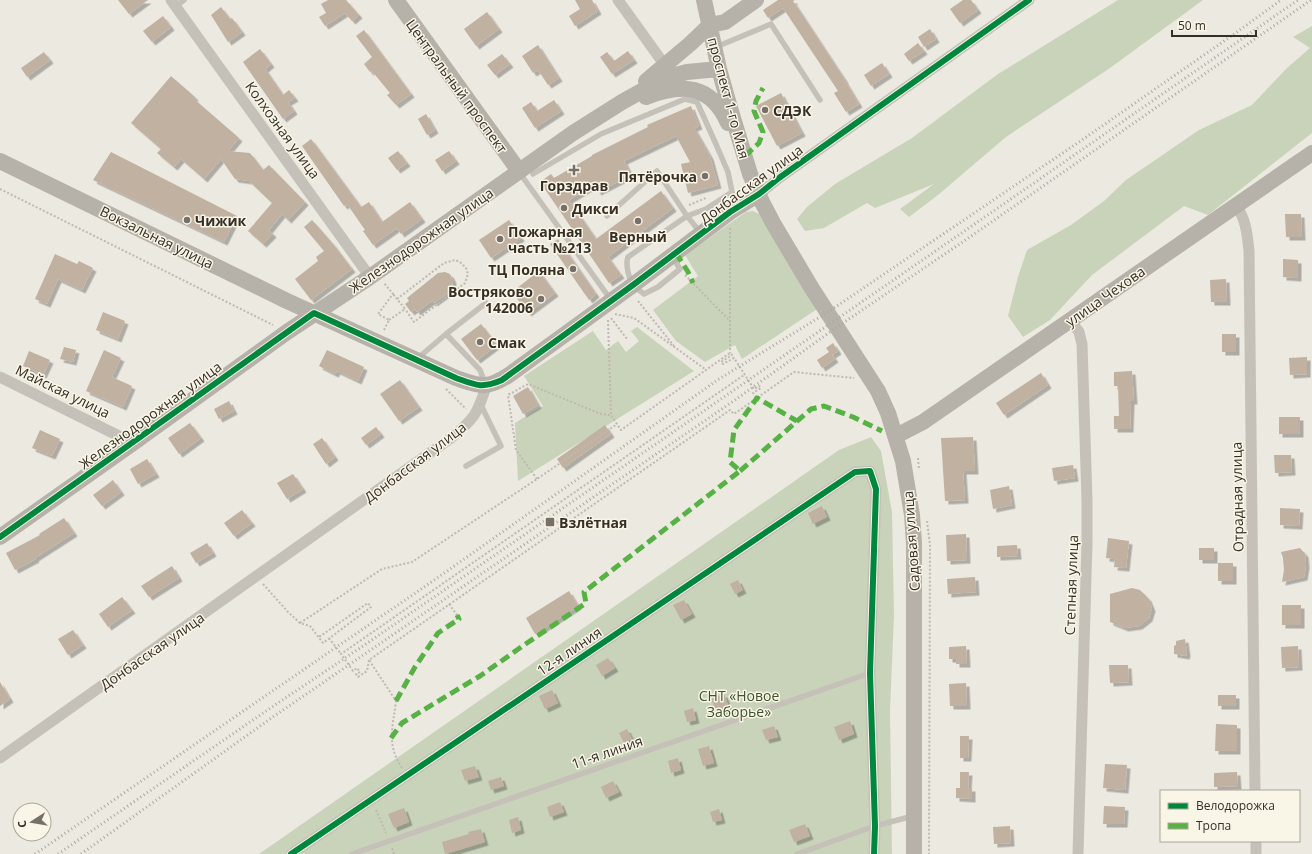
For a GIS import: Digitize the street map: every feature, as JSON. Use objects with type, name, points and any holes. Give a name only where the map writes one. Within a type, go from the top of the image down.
[{"type":"main road","name":"Центральный проспект","points":[[396,0],[526,173]]},
{"type":"main road","name":"проспект 1-го Мая","points":[[704,0],[719,69],[750,174],[759,194]]},
{"type":"main road","points":[[669,71],[710,25],[725,22],[756,0]]},
{"type":"main road","name":"Железнодорожная улица","points":[[0,537],[314,313],[376,279],[526,173],[573,133],[648,86],[669,71],[686,72],[719,69]]},
{"type":"main road","points":[[597,118],[617,108],[659,92],[681,88],[696,90],[712,98],[719,106],[725,116],[750,174]]},
{"type":"main road","name":"улица Чехова","points":[[896,436],[923,422],[1312,153]]},
{"type":"main road","name":"Вокзальная улица","points":[[0,161],[314,313],[456,378],[480,386],[486,386]]},
{"type":"main road","name":"Донбасская улица","points":[[486,386],[509,375],[607,307],[630,287],[676,263],[702,234],[734,203],[759,194]]},
{"type":"main road","name":"Садовая улица","points":[[759,194],[773,223],[878,391],[888,412],[903,461],[909,491],[914,543],[914,854]]},
{"type":"street","points":[[618,0],[669,71]]},
{"type":"street","name":"Донбасская улица","points":[[759,194],[779,178],[1029,0]]},
{"type":"street","name":"Колхозная улица","points":[[177,2],[376,279]]},
{"type":"street","name":"Отрадная улица","points":[[1236,205],[1243,216],[1250,250],[1255,790]]},
{"type":"street","name":"Степная улица","points":[[1070,320],[1079,332],[1082,344],[1087,500],[1078,854]]},
{"type":"street","name":"Майская улица","points":[[0,376],[133,443]]},
{"type":"street","name":"Донбасская улица","points":[[0,758],[451,438],[474,417],[481,405],[486,386]]},
{"type":"street","name":"12-я линия","points":[[291,854],[855,472],[862,471],[870,471],[876,488],[870,673]]},
{"type":"street","points":[[870,673],[875,826],[874,854]]},
{"type":"street","points":[[1256,842],[1256,854]]},
{"type":"lane","points":[[714,48],[771,24],[820,100]]},
{"type":"lane","points":[[607,307],[526,173],[601,134],[685,99],[697,102],[725,164],[734,203],[706,209],[687,216],[628,257],[630,287]]},
{"type":"lane","points":[[607,216],[657,171],[687,216],[702,234]]},
{"type":"lane","points":[[417,360],[446,334],[486,303]]},
{"type":"lane","points":[[446,334],[480,370],[486,386]]},
{"type":"lane","points":[[466,466],[501,446],[481,405]]},
{"type":"lane","name":"11-я линия","points":[[352,854],[870,673]]},
{"type":"lane","points":[[797,854],[875,826],[914,816]]},
{"type":"path","points":[[0,189],[287,332]]},
{"type":"path","points":[[734,203],[729,320],[730,353],[732,356],[721,362],[722,364],[734,358],[754,389],[759,386],[761,388],[753,393],[757,398]]},
{"type":"path","points":[[376,279],[393,294],[414,322],[466,283],[468,274],[466,268],[460,262],[455,260],[444,263],[397,299]]},
{"type":"path","points":[[676,263],[729,320]]},
{"type":"path","points":[[630,287],[676,348]]},
{"type":"path","points":[[389,320],[378,314],[393,294]]},
{"type":"path","points":[[607,307],[627,339]]},
{"type":"path","points":[[607,307],[634,318],[705,370]]},
{"type":"path","points":[[607,307],[611,415],[621,430],[730,353]]},
{"type":"path","points":[[383,333],[389,320],[405,309]]},
{"type":"path","points":[[329,638],[353,671],[357,668],[360,672],[356,674],[358,677],[367,671],[369,660],[730,410],[734,414],[794,372],[860,378]]},
{"type":"path","points":[[341,654],[744,375]]},
{"type":"path","points":[[538,479],[516,450],[508,394],[528,384],[601,414],[611,415]]},
{"type":"path","points":[[300,623],[382,569],[412,562],[538,479],[617,424]]},
{"type":"path","points":[[255,577],[300,623],[310,626],[322,643],[371,607],[368,603],[319,637]]},
{"type":"path","points":[[449,604],[457,615]]},
{"type":"path","points":[[369,660],[396,701],[391,738],[396,758],[407,776]]},
{"type":"path","points":[[372,799],[394,854]]},
{"type":"green space","points":[[1118,0],[1203,0],[1110,68],[1006,137],[938,195],[909,217],[900,209],[934,184],[875,208],[867,203],[824,228],[805,231],[797,219],[807,207],[835,184],[912,138],[998,74]]},
{"type":"green space","points":[[1312,26],[1312,133],[1208,215],[1184,206],[1092,275],[1050,320],[1023,337],[1008,316],[1027,250],[1071,225],[1104,201],[1126,180],[1199,130],[1252,105],[1286,69],[1310,48],[1293,37]]},
{"type":"green space","points":[[753,211],[761,215],[820,307],[742,359],[735,345],[705,362],[676,341],[653,310],[698,276],[685,255],[746,212]]},
{"type":"green space","points":[[637,327],[694,371],[518,481],[515,423],[543,406],[524,376],[593,331],[606,350],[618,341],[626,352],[639,341],[631,331]]},
{"type":"green space","name":"СНТ «Новое Заборье»","points":[[871,437],[881,451],[892,512],[894,616],[890,710],[892,854],[259,854],[839,450]]},
{"type":"building","points":[[118,0],[148,0],[129,14]]},
{"type":"building","points":[[328,0],[346,0],[359,15],[352,21],[345,13],[325,26],[319,17],[326,13],[321,4]]},
{"type":"building","points":[[575,0],[592,0],[598,11],[575,26],[569,16],[580,9]]},
{"type":"building","points":[[778,0],[795,0],[793,1],[859,104],[846,112],[834,93],[838,91],[783,8],[768,18],[763,10]]},
{"type":"building","points":[[963,0],[971,0],[978,10],[960,23],[950,9]]},
{"type":"building","points":[[221,7],[230,19],[232,18],[242,32],[228,42],[211,15]]},
{"type":"building","points":[[487,12],[499,29],[476,46],[464,29]]},
{"type":"building","points":[[163,16],[171,27],[152,42],[143,31]]},
{"type":"building","points":[[930,29],[936,39],[924,47],[918,37]]},
{"type":"building","points":[[364,30],[411,94],[396,105],[387,95],[390,93],[372,71],[370,72],[364,64],[372,57],[356,36]]},
{"type":"building","points":[[918,43],[924,51],[909,61],[904,54]]},
{"type":"building","points":[[538,45],[559,78],[548,85],[538,70],[533,73],[522,56]]},
{"type":"building","points":[[260,49],[271,64],[265,69],[283,95],[289,90],[295,98],[288,102],[294,111],[283,119],[243,62]]},
{"type":"building","points":[[628,51],[634,60],[612,74],[600,57],[607,52],[614,61]]},
{"type":"building","points":[[44,52],[50,60],[27,77],[21,68]]},
{"type":"building","points":[[502,54],[510,64],[495,75],[487,65]]},
{"type":"building","points":[[882,63],[889,74],[871,86],[864,75]]},
{"type":"building","points":[[171,76],[195,97],[194,99],[239,138],[228,151],[250,153],[263,170],[269,165],[305,202],[288,220],[282,214],[269,230],[273,234],[263,244],[248,231],[272,203],[249,181],[235,179],[221,159],[204,179],[181,159],[174,167],[157,153],[161,149],[131,123]]},
{"type":"building","points":[[781,93],[802,133],[777,146],[756,106]]},
{"type":"building","points":[[554,100],[561,111],[535,128],[522,108],[531,102],[537,111]]},
{"type":"building","points":[[691,106],[699,126],[694,128],[710,156],[718,185],[688,193],[681,164],[690,162],[676,136],[624,161],[631,175],[598,192],[594,185],[569,200],[596,239],[661,191],[673,208],[608,257],[621,275],[609,283],[540,182],[551,174],[554,178],[592,155],[648,127],[647,125]]},
{"type":"building","points":[[426,114],[435,130],[427,135],[418,119]]},
{"type":"building","points":[[311,139],[361,207],[369,202],[382,222],[410,202],[422,219],[401,234],[397,228],[373,245],[363,231],[365,230],[347,204],[344,206],[302,146]]},
{"type":"building","points":[[398,151],[407,163],[397,170],[388,158]]},
{"type":"building","points":[[449,151],[456,161],[442,171],[435,160]]},
{"type":"building","points":[[111,152],[237,216],[224,242],[93,180]]},
{"type":"building","points":[[1285,214],[1301,214],[1302,237],[1286,237]]},
{"type":"building","points":[[312,220],[352,269],[311,300],[295,279],[318,261],[316,257],[324,251],[304,227]]},
{"type":"building","name":"Пожарная часть №213","points":[[509,220],[521,238],[491,258],[479,240]]},
{"type":"building","name":"ТЦ Поляна","points":[[558,239],[596,294],[589,300],[550,244]]},
{"type":"building","points":[[55,254],[77,264],[79,261],[93,268],[82,290],[58,279],[47,304],[35,299]]},
{"type":"building","points":[[1283,259],[1298,260],[1298,278],[1283,277]]},
{"type":"building","points":[[539,271],[555,293],[528,313],[512,292]]},
{"type":"building","points":[[445,272],[450,274],[453,280],[452,286],[448,290],[449,292],[434,303],[433,300],[417,312],[415,309],[411,312],[405,304],[409,301],[407,298],[438,273]]},
{"type":"building","points":[[1226,279],[1227,302],[1211,302],[1210,280]]},
{"type":"building","points":[[103,312],[125,321],[118,339],[96,330]]},
{"type":"building","points":[[481,324],[497,345],[477,360],[461,339]]},
{"type":"building","points":[[1222,334],[1236,334],[1236,352],[1222,352]]},
{"type":"building","points":[[833,343],[838,351],[832,355],[835,359],[822,368],[817,360],[829,352],[826,348]]},
{"type":"building","points":[[64,347],[76,350],[73,362],[60,359]]},
{"type":"building","points":[[104,350],[121,358],[112,377],[132,386],[123,407],[86,391]]},
{"type":"building","points":[[327,350],[364,367],[358,381],[337,371],[335,374],[319,366]]},
{"type":"building","points":[[29,351],[50,360],[43,375],[23,366]]},
{"type":"building","points":[[1307,357],[1307,374],[1290,375],[1289,358]]},
{"type":"building","points":[[1132,371],[1134,401],[1131,401],[1130,429],[1114,429],[1114,416],[1119,416],[1118,386],[1114,386],[1114,372]]},
{"type":"building","points":[[1041,373],[1048,385],[1004,415],[996,403]]},
{"type":"building","points":[[400,380],[419,407],[399,421],[380,394]]},
{"type":"building","points":[[528,387],[538,405],[523,414],[513,396]]},
{"type":"building","points":[[229,401],[234,411],[219,419],[214,409]]},
{"type":"building","points":[[1279,417],[1300,417],[1300,434],[1279,434]]},
{"type":"building","points":[[190,423],[201,438],[179,454],[168,438]]},
{"type":"building","points":[[605,425],[611,434],[563,468],[557,459]]},
{"type":"building","points":[[376,427],[381,434],[366,445],[361,438]]},
{"type":"building","points":[[40,430],[60,439],[52,456],[32,448]]},
{"type":"building","points":[[973,437],[975,471],[963,471],[965,500],[945,501],[941,438]]},
{"type":"building","points":[[322,438],[335,457],[326,464],[313,444]]},
{"type":"building","points":[[1274,455],[1291,455],[1292,472],[1275,473]]},
{"type":"building","points":[[147,459],[156,474],[138,484],[130,469]]},
{"type":"building","points":[[1073,465],[1075,478],[1054,481],[1052,468]]},
{"type":"building","points":[[293,474],[303,489],[287,499],[277,483]]},
{"type":"building","points":[[113,480],[121,492],[102,506],[93,495]]},
{"type":"building","points":[[1009,486],[1012,505],[993,509],[990,490]]},
{"type":"building","points":[[822,506],[827,517],[813,524],[808,513]]},
{"type":"building","points":[[1280,508],[1300,509],[1299,526],[1280,525]]},
{"type":"building","points":[[242,510],[252,523],[234,536],[224,523]]},
{"type":"building","points":[[64,518],[74,533],[35,558],[36,559],[15,570],[6,553],[40,535],[39,534]]},
{"type":"building","points":[[966,534],[967,560],[947,561],[946,535]]},
{"type":"building","points":[[1108,538],[1129,541],[1126,568],[1114,567],[1115,559],[1106,558]]},
{"type":"building","points":[[207,543],[213,553],[196,563],[190,553]]},
{"type":"building","points":[[1017,545],[1018,556],[997,557],[997,546]]},
{"type":"building","points":[[1199,548],[1214,548],[1214,560],[1199,560]]},
{"type":"building","points":[[1300,548],[1305,554],[1306,565],[1304,577],[1282,582],[1284,570],[1281,552]]},
{"type":"building","points":[[1218,563],[1233,563],[1233,581],[1218,581]]},
{"type":"building","points":[[172,566],[179,578],[149,597],[141,586]]},
{"type":"building","points":[[975,577],[976,592],[948,594],[947,579]]},
{"type":"building","points":[[738,580],[743,590],[735,594],[730,584]]},
{"type":"building","points":[[1132,588],[1140,590],[1148,598],[1152,608],[1149,618],[1139,626],[1125,628],[1110,622],[1110,594]]},
{"type":"building","points":[[569,591],[578,606],[535,634],[526,618]]},
{"type":"building","points":[[122,597],[132,610],[108,627],[99,614]]},
{"type":"building","points":[[684,600],[692,614],[681,620],[673,605]]},
{"type":"building","points":[[1282,605],[1301,605],[1301,625],[1282,625]]},
{"type":"building","points":[[73,630],[83,645],[68,655],[58,639]]},
{"type":"building","points":[[1185,639],[1186,656],[1174,654],[1174,646],[1176,645],[1176,641]]},
{"type":"building","points":[[966,646],[967,664],[956,664],[956,659],[949,659],[949,647]]},
{"type":"building","points":[[1298,646],[1299,667],[1282,668],[1281,647]]},
{"type":"building","points":[[608,658],[615,668],[602,676],[596,665]]},
{"type":"building","points":[[1109,665],[1128,665],[1129,682],[1110,683]]},
{"type":"building","points":[[0,682],[10,699],[0,706]]},
{"type":"building","points":[[966,683],[967,706],[950,706],[949,684]]},
{"type":"building","points":[[552,690],[558,703],[545,709],[539,696]]},
{"type":"building","points":[[724,694],[730,710],[717,714],[711,698]]},
{"type":"building","points":[[1218,695],[1236,695],[1236,706],[1218,706]]},
{"type":"building","points":[[693,708],[696,720],[687,722],[684,711]]},
{"type":"building","points":[[850,721],[854,734],[839,740],[834,727]]},
{"type":"building","points":[[1216,724],[1237,725],[1237,751],[1215,751]]},
{"type":"building","points":[[774,726],[778,737],[766,740],[762,730]]},
{"type":"building","points":[[627,729],[632,739],[624,743],[619,733]]},
{"type":"building","points":[[960,736],[969,736],[968,758],[960,758]]},
{"type":"building","points":[[709,746],[714,763],[703,766],[698,749]]},
{"type":"building","points":[[678,758],[681,770],[671,773],[668,761]]},
{"type":"building","points":[[1105,764],[1127,765],[1125,790],[1103,788]]},
{"type":"building","points":[[475,766],[479,777],[465,781],[461,770]]},
{"type":"building","points":[[960,772],[969,772],[968,788],[972,788],[972,799],[956,798],[956,788],[960,788]]},
{"type":"building","points":[[1237,772],[1238,786],[1214,787],[1214,773]]},
{"type":"building","points":[[501,777],[504,786],[491,790],[488,781]]},
{"type":"building","points":[[613,781],[619,792],[606,798],[601,787]]},
{"type":"building","points":[[560,802],[564,812],[550,817],[547,807]]},
{"type":"building","points":[[1104,806],[1125,807],[1124,824],[1103,824]]},
{"type":"building","points":[[404,808],[409,822],[394,828],[388,814]]},
{"type":"building","points":[[719,809],[722,820],[713,822],[710,812]]},
{"type":"building","points":[[518,817],[521,830],[512,833],[509,820]]},
{"type":"building","points":[[805,824],[810,836],[794,842],[789,830]]},
{"type":"building","points":[[1010,826],[1011,843],[994,844],[993,827]]},
{"type":"building","points":[[481,829],[485,842],[445,854],[442,842],[469,834],[468,832]]},
{"type":"railway","points":[[35,854],[443,574],[719,379],[828,312],[1082,140],[1281,0]]},
{"type":"railway","points":[[58,854],[366,644],[1298,0]]},
{"type":"railway","points":[[81,854],[270,719],[735,400],[837,327],[967,239],[1311,0]]},
{"type":"marked path","points":[[745,156],[759,143],[763,132],[754,111],[756,101],[763,88]]},
{"type":"marked path","points":[[676,253],[693,283]]},
{"type":"marked path","points":[[391,738],[402,723],[480,676],[586,603],[584,592],[740,471],[730,462],[734,430],[757,398],[797,421]]},
{"type":"marked path","points":[[740,471],[811,409],[824,406],[853,417],[882,431]]},
{"type":"marked path","points":[[396,701],[415,667],[438,633],[459,619],[457,615]]},
{"type":"cycle path","points":[[0,537],[314,313],[468,383],[484,385],[502,380],[633,285],[730,212],[759,194],[779,178],[1029,0]]},
{"type":"cycle path","points":[[291,854],[855,472],[870,471],[876,489],[870,673],[875,826],[874,854]]},
{"type":"place","name":"СДЭК","points":[[765,110]]},
{"type":"place","name":"Горздрав","points":[[574,170]]},
{"type":"place","name":"Пятёрочка","points":[[705,176]]},
{"type":"place","name":"Дикси","points":[[564,208]]},
{"type":"place","name":"Чижик","points":[[187,220]]},
{"type":"place","name":"Верный","points":[[638,221]]},
{"type":"place","name":"Пожарная часть №213","points":[[500,239]]},
{"type":"place","name":"ТЦ Поляна","points":[[573,269]]},
{"type":"place","name":"Востряково 142006","points":[[541,299]]},
{"type":"place","name":"Смак","points":[[480,342]]},
{"type":"place","name":"Взлётная","points":[[550,522]]}]
